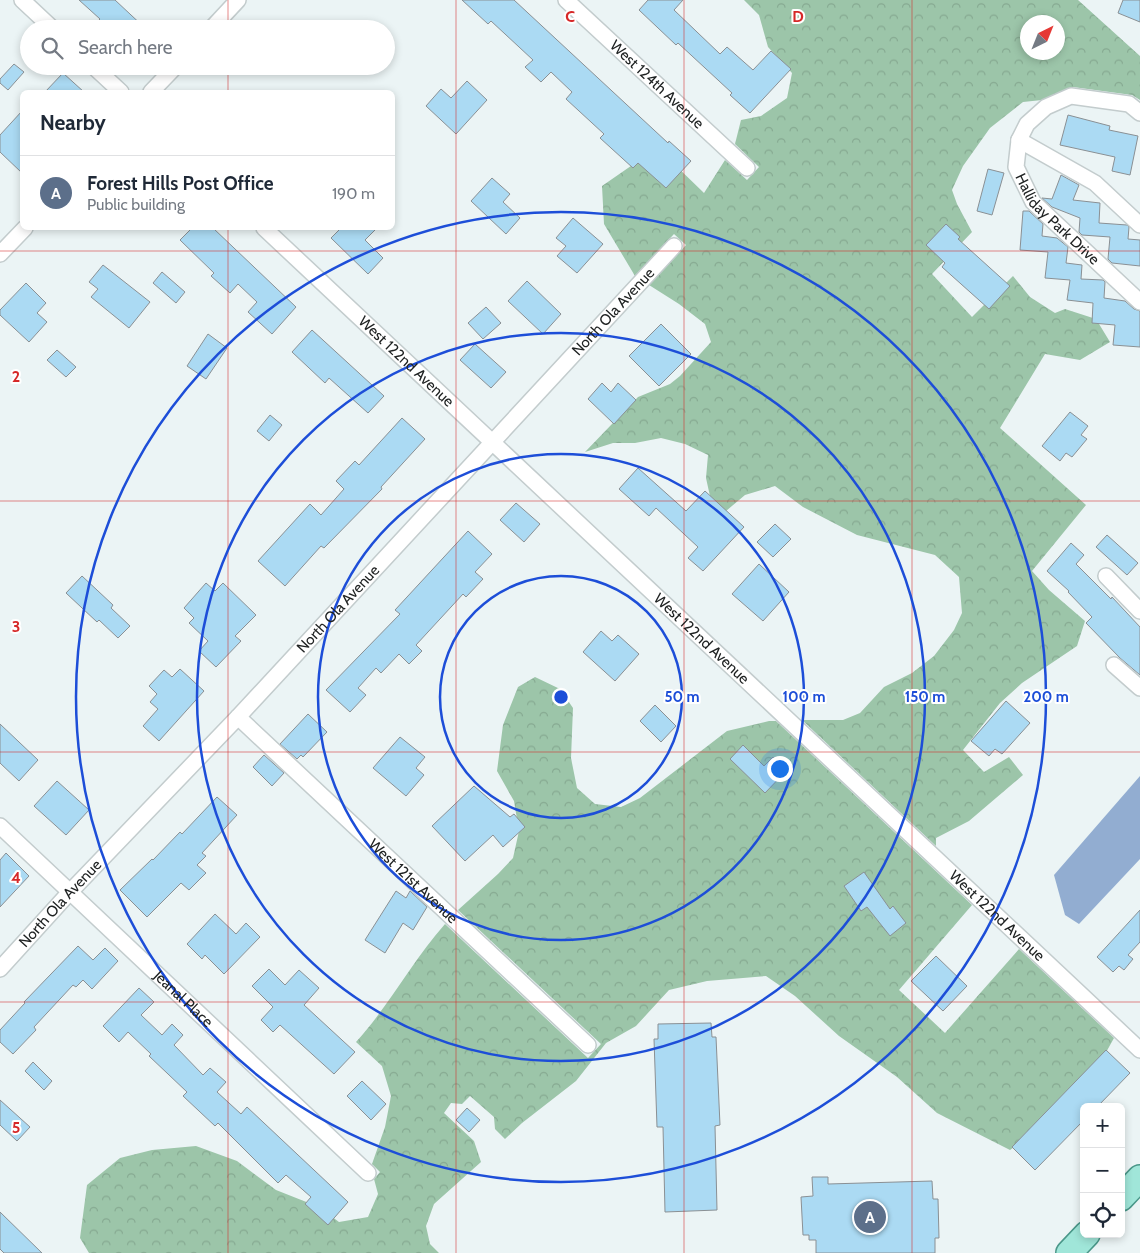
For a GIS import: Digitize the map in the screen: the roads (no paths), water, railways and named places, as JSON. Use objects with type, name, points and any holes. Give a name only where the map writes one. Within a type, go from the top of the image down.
[{"type":"main road","points":[[1125,1194],[1140,1178]]},
{"type":"main road","points":[[1069,1253],[1083,1238]]},
{"type":"street","points":[[22,0],[43,20]]},
{"type":"street","points":[[219,20],[238,0]]},
{"type":"street","name":"West 124th Avenue","points":[[566,0],[747,168]]},
{"type":"street","points":[[103,75],[119,90]]},
{"type":"street","points":[[153,90],[167,75]]},
{"type":"street","name":"Halliday Park Drive","points":[[1140,113],[1129,104],[1071,96],[1046,107],[1027,124],[1019,140],[1016,166],[1033,202],[1140,302]]},
{"type":"street","points":[[1019,140],[1095,183],[1140,225]]},
{"type":"street","points":[[0,254],[22,230]]},
{"type":"street","name":"West 122nd Avenue","points":[[266,230],[1140,1050]]},
{"type":"street","name":"North Ola Avenue","points":[[0,969],[69,893],[238,716],[674,246]]},
{"type":"street","points":[[1106,576],[1140,611]]},
{"type":"street","points":[[1114,665],[1140,688]]},
{"type":"street","name":"West 121st Avenue","points":[[238,716],[588,1045]]},
{"type":"street","name":"Jeanal Place","points":[[0,826],[368,1173]]},
{"type":"water","points":[[1140,776],[1140,859],[1079,924],[1065,915],[1054,875]]},
{"type":"place","name":"Forest Hills Post Office","points":[[870,1217]]}]
